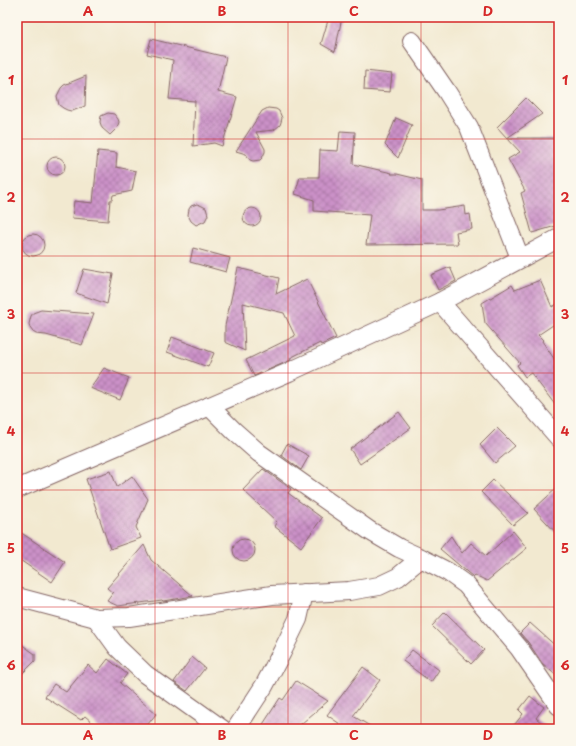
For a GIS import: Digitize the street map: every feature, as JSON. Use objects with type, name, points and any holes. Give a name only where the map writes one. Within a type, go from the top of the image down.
[{"type":"street","points":[[412,40],[469,127],[520,258]]},
{"type":"street","points":[[17,489],[289,372],[440,302],[559,238]]},
{"type":"street","points":[[440,302],[559,438]]},
{"type":"street","points":[[209,406],[259,453],[370,531],[398,548],[448,572],[466,585],[519,648],[559,706]]},
{"type":"street","points":[[17,597],[96,618],[129,617],[272,595],[349,591],[379,586],[398,577],[421,558]]},
{"type":"street","points":[[236,729],[264,686],[282,652],[298,619],[304,593]]},
{"type":"street","points":[[96,618],[117,648],[145,674],[222,729]]},
{"type":"building","points":[[329,17],[342,17],[335,52],[321,44]]},
{"type":"building","points":[[151,39],[226,57],[218,92],[237,97],[222,146],[214,143],[193,146],[195,101],[169,99],[173,60],[147,54]]},
{"type":"building","points":[[365,71],[392,74],[390,92],[364,90]]},
{"type":"building","points":[[86,76],[85,106],[71,111],[59,105],[57,96],[61,88],[64,85]]},
{"type":"building","points":[[526,98],[542,114],[507,138],[497,127]]},
{"type":"building","points":[[268,108],[279,111],[282,118],[281,122],[280,125],[274,130],[256,132],[265,149],[265,152],[260,160],[253,161],[250,160],[246,154],[236,151],[262,111]]},
{"type":"building","points":[[108,113],[114,114],[119,122],[117,128],[110,135],[102,128],[100,122],[101,116]]},
{"type":"building","points":[[396,118],[412,125],[398,158],[385,145]]},
{"type":"building","points":[[340,131],[355,132],[353,164],[422,180],[422,210],[438,210],[465,206],[466,215],[470,214],[472,229],[456,232],[458,244],[366,245],[370,215],[314,211],[314,200],[295,194],[300,177],[319,177],[320,150],[338,151]]},
{"type":"building","points":[[507,138],[559,138],[559,225],[532,233],[521,193],[525,191],[508,159],[520,152]]},
{"type":"building","points":[[98,151],[117,153],[116,167],[136,171],[132,191],[113,195],[112,200],[110,200],[108,221],[72,218],[74,201],[93,203]]},
{"type":"building","points":[[52,157],[60,157],[65,162],[63,173],[60,175],[52,175],[47,170],[47,162]]},
{"type":"building","points":[[197,204],[206,208],[208,215],[205,221],[196,225],[191,221],[188,215],[191,206]]},
{"type":"building","points":[[252,208],[258,211],[261,217],[258,223],[252,226],[246,223],[243,217],[246,211]]},
{"type":"building","points":[[33,234],[41,237],[44,245],[41,253],[33,256],[25,253],[22,245],[25,237]]},
{"type":"building","points":[[193,248],[230,258],[226,272],[190,262]]},
{"type":"building","points":[[450,267],[456,281],[438,290],[431,275]]},
{"type":"building","points":[[238,268],[279,278],[276,294],[307,279],[336,338],[321,345],[320,343],[290,358],[291,360],[254,376],[246,360],[295,336],[284,313],[243,303],[245,351],[225,342],[225,326]]},
{"type":"building","points":[[84,269],[113,274],[107,304],[76,293]]},
{"type":"building","points":[[540,280],[552,307],[559,303],[559,321],[538,335],[543,340],[542,341],[559,366],[559,410],[531,373],[525,377],[517,365],[520,363],[485,323],[482,303],[512,285],[515,290]]},
{"type":"building","points":[[41,310],[94,314],[82,345],[33,332],[29,324],[31,316],[33,313]]},
{"type":"building","points":[[172,337],[214,353],[208,367],[167,352]]},
{"type":"building","points":[[104,368],[129,378],[120,400],[90,388]]},
{"type":"building","points":[[399,412],[411,428],[360,464],[350,449]]},
{"type":"building","points":[[497,428],[515,446],[495,463],[480,445]]},
{"type":"building","points":[[287,444],[309,456],[301,470],[281,455]]},
{"type":"building","points":[[263,469],[291,489],[288,493],[322,518],[301,547],[274,526],[277,522],[243,490]]},
{"type":"building","points":[[111,471],[117,487],[132,476],[148,499],[136,527],[141,538],[110,549],[86,479]]},
{"type":"building","points":[[493,480],[528,513],[513,525],[481,492]]},
{"type":"building","points":[[559,486],[559,536],[534,509]]},
{"type":"building","points":[[17,530],[65,562],[52,582],[17,558]]},
{"type":"building","points":[[513,531],[527,548],[487,581],[475,575],[473,577],[440,549],[451,536],[462,553],[471,543],[486,556]]},
{"type":"building","points":[[244,539],[248,540],[254,546],[254,554],[248,560],[244,561],[240,560],[234,554],[233,550],[234,546],[240,540]]},
{"type":"building","points":[[144,545],[151,560],[193,596],[118,606],[107,601],[113,593],[107,588]]},
{"type":"building","points":[[445,612],[484,650],[471,664],[432,626]]},
{"type":"building","points":[[530,623],[559,649],[559,678],[542,663],[520,633]]},
{"type":"building","points":[[17,641],[35,654],[35,661],[17,679]]},
{"type":"building","points":[[412,650],[439,670],[431,682],[403,661]]},
{"type":"building","points":[[192,657],[205,668],[187,691],[174,682]]},
{"type":"building","points":[[108,659],[127,674],[120,683],[156,714],[144,729],[100,729],[85,716],[81,720],[45,697],[54,684],[66,692],[88,665],[97,673]]},
{"type":"building","points":[[363,667],[380,680],[353,716],[375,729],[336,729],[340,724],[327,715]]},
{"type":"building","points":[[296,681],[328,701],[295,729],[260,729],[280,698],[283,700]]},
{"type":"building","points":[[530,696],[544,707],[536,718],[549,729],[511,729],[523,714],[519,710]]}]
